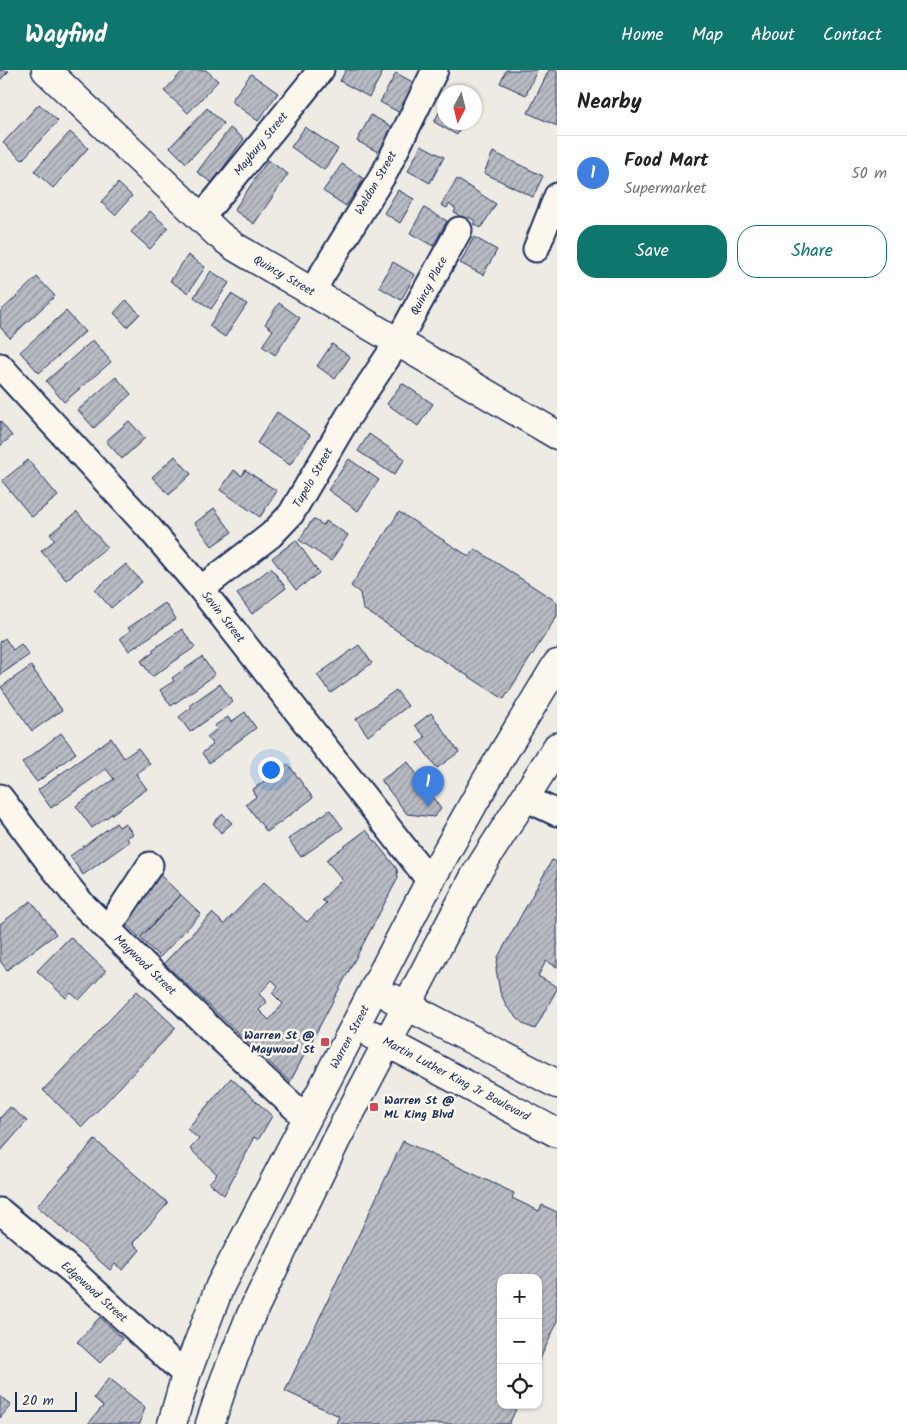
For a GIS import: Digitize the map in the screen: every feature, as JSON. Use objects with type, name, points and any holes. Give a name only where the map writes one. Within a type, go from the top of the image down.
[{"type":"main road","name":"Quincy Street","points":[[46,70],[218,234],[235,247],[557,435]]},
{"type":"main road","name":"Warren Street","points":[[172,1424],[186,1375],[220,1286],[430,881],[485,783],[557,664]]},
{"type":"main road","points":[[210,1424],[225,1379],[250,1317],[336,1140],[476,874],[557,747]]},
{"type":"main road","points":[[375,990],[557,1084]]},
{"type":"main road","name":"Martin Luther King Jr Boulevard","points":[[356,1025],[557,1133]]},
{"type":"street","name":"Maybury Street","points":[[201,218],[321,70]]},
{"type":"street","name":"Weldon Street","points":[[314,294],[320,278],[385,172],[435,70]]},
{"type":"street","points":[[536,249],[557,196]]},
{"type":"street","name":"Quincy Place","points":[[398,343],[459,230]]},
{"type":"street","name":"Tupelo Street","points":[[201,589],[271,535],[291,514],[348,417],[398,343]]},
{"type":"street","name":"Savin Street","points":[[0,366],[149,528],[201,589],[430,881]]},
{"type":"street","name":"Maywood Street","points":[[0,797],[83,905],[219,1037],[306,1118]]},
{"type":"street","points":[[524,798],[557,813]]},
{"type":"street","points":[[107,928],[150,865]]},
{"type":"street","name":"Edgewood Street","points":[[0,1211],[78,1276],[186,1375]]},
{"type":"building","points":[[0,70],[9,71],[0,80]]},
{"type":"building","points":[[184,70],[206,70],[218,81],[188,113],[164,91]]},
{"type":"building","points":[[346,70],[384,70],[369,97],[340,81]]},
{"type":"building","points":[[506,70],[537,70],[526,95],[500,83]]},
{"type":"building","points":[[549,70],[557,70],[557,126],[528,113]]},
{"type":"building","points":[[396,73],[420,86],[404,115],[380,102]]},
{"type":"building","points":[[251,74],[278,93],[258,121],[231,101]]},
{"type":"building","points":[[39,104],[58,121],[22,160],[3,143]]},
{"type":"building","points":[[207,108],[224,124],[186,163],[170,147]]},
{"type":"building","points":[[371,115],[394,128],[380,153],[357,141]]},
{"type":"building","points":[[305,127],[338,149],[324,170],[291,147]]},
{"type":"building","points":[[230,128],[244,139],[212,183],[197,172]]},
{"type":"building","points":[[448,130],[459,130],[457,135]]},
{"type":"building","points":[[70,132],[88,148],[53,188],[34,171]]},
{"type":"building","points":[[421,145],[444,157],[430,183],[408,171]]},
{"type":"building","points":[[493,152],[543,176],[533,197],[484,173]]},
{"type":"building","points":[[268,160],[288,174],[254,224],[234,210]]},
{"type":"building","points":[[342,164],[364,179],[346,206],[323,191]]},
{"type":"building","points":[[457,179],[496,204],[481,228],[473,224],[475,221],[469,217],[466,221],[454,212],[456,209],[449,204],[447,208],[441,205]]},
{"type":"building","points":[[118,183],[132,196],[115,215],[101,202]]},
{"type":"building","points":[[398,190],[414,199],[400,223],[384,213]]},
{"type":"building","points":[[424,208],[447,221],[433,246],[410,233]]},
{"type":"building","points":[[150,211],[168,228],[150,249],[131,232]]},
{"type":"building","points":[[474,237],[497,250],[483,275],[460,263]]},
{"type":"building","points":[[188,255],[205,267],[188,293],[170,281]]},
{"type":"building","points":[[393,262],[415,275],[401,300],[379,287]]},
{"type":"building","points":[[211,271],[229,283],[211,309],[194,297]]},
{"type":"building","points":[[37,277],[55,296],[10,338],[0,327],[0,312]]},
{"type":"building","points":[[231,294],[247,304],[225,337],[209,326]]},
{"type":"building","points":[[126,300],[140,314],[127,327],[114,313]]},
{"type":"building","points":[[279,303],[300,318],[275,355],[262,346],[273,330],[265,324]]},
{"type":"building","points":[[66,311],[85,332],[39,373],[20,352]]},
{"type":"building","points":[[93,340],[111,362],[64,402],[46,381]]},
{"type":"building","points":[[332,344],[350,357],[335,379],[317,366]]},
{"type":"building","points":[[116,377],[131,394],[94,428],[78,410]]},
{"type":"building","points":[[402,383],[433,404],[418,426],[387,404]]},
{"type":"building","points":[[277,412],[310,435],[290,465],[257,443]]},
{"type":"building","points":[[0,421],[12,436],[0,446]]},
{"type":"building","points":[[129,421],[145,438],[122,459],[106,441]]},
{"type":"building","points":[[369,434],[405,459],[394,475],[358,451]]},
{"type":"building","points":[[175,456],[191,474],[169,495],[152,477]]},
{"type":"building","points":[[349,459],[379,480],[358,511],[328,490]]},
{"type":"building","points":[[28,460],[58,496],[32,517],[2,481]]},
{"type":"building","points":[[234,470],[242,476],[245,470],[277,491],[260,517],[220,490]]},
{"type":"building","points":[[214,508],[232,532],[212,546],[195,523]]},
{"type":"building","points":[[77,512],[107,547],[66,580],[41,551],[55,540],[50,534]]},
{"type":"building","points":[[399,512],[470,557],[475,549],[557,602],[557,616],[504,699],[363,609],[360,593],[351,586]]},
{"type":"building","points":[[313,519],[323,525],[326,521],[348,535],[331,561],[299,540]]},
{"type":"building","points":[[296,540],[319,573],[296,590],[272,558]]},
{"type":"building","points":[[126,564],[142,582],[111,608],[95,590]]},
{"type":"building","points":[[271,568],[286,588],[252,614],[237,594]]},
{"type":"building","points":[[165,603],[176,619],[129,651],[120,638],[130,631],[128,628]]},
{"type":"building","points":[[182,629],[195,647],[152,677],[141,661],[154,652],[152,650]]},
{"type":"building","points":[[5,638],[13,650],[21,644],[29,655],[0,675],[0,642]]},
{"type":"building","points":[[359,645],[372,663],[331,693],[317,675]]},
{"type":"building","points":[[202,657],[215,675],[171,706],[160,690],[174,681],[172,678]]},
{"type":"building","points":[[31,666],[62,710],[32,731],[1,687]]},
{"type":"building","points":[[220,684],[233,702],[190,732],[179,717],[192,707],[190,705]]},
{"type":"building","points":[[396,690],[408,706],[368,736],[356,719]]},
{"type":"building","points":[[245,712],[256,728],[209,763],[202,753],[213,745],[207,737],[217,729],[214,726],[228,717],[231,722]]},
{"type":"building","points":[[431,713],[459,752],[437,768],[418,743],[425,737],[415,725]]},
{"type":"building","points":[[61,733],[76,753],[37,782],[22,763]]},
{"type":"building","points":[[111,738],[124,758],[138,748],[150,764],[136,774],[147,789],[92,828],[76,806],[114,779],[106,769],[51,808],[38,790]]},
{"type":"building","points":[[408,762],[441,809],[434,817],[407,814],[381,780]]},
{"type":"building","points":[[288,764],[313,798],[267,832],[246,804],[256,797],[252,790]]},
{"type":"building","points":[[330,810],[343,828],[301,857],[288,839]]},
{"type":"building","points":[[223,814],[232,823],[221,833],[213,823]]},
{"type":"building","points":[[116,823],[119,827],[125,823],[133,834],[127,838],[129,842],[83,875],[70,856]]},
{"type":"building","points":[[366,830],[397,869],[398,878],[290,1082],[164,963],[212,913],[224,924],[264,882],[307,922],[326,903],[322,900],[342,879],[326,860]],"holes":[[[272,980],[278,986],[272,993],[283,1004],[269,1020],[259,1010],[267,1002],[259,994]]]},
{"type":"building","points":[[552,860],[557,862],[557,967],[546,961],[538,976],[557,987],[557,989],[535,1029],[525,1025],[507,1007],[500,992],[496,969],[498,957]]},
{"type":"building","points":[[160,875],[181,895],[140,938],[119,918]]},
{"type":"building","points":[[181,895],[201,914],[160,957],[140,938]]},
{"type":"building","points":[[31,901],[56,934],[7,970],[0,961],[0,924]]},
{"type":"building","points":[[70,937],[106,971],[79,1000],[71,993],[66,998],[37,971]]},
{"type":"building","points":[[137,991],[176,1028],[82,1127],[43,1090]]},
{"type":"building","points":[[231,1078],[272,1116],[258,1140],[254,1137],[224,1195],[209,1183],[217,1174],[190,1149],[199,1139],[187,1129]]},
{"type":"building","points":[[10,1107],[27,1121],[0,1152],[0,1118]]},
{"type":"building","points":[[95,1140],[168,1203],[133,1243],[140,1250],[123,1270],[115,1264],[110,1270],[37,1206]]},
{"type":"building","points":[[403,1141],[514,1193],[512,1198],[539,1211],[542,1205],[557,1212],[557,1323],[542,1355],[542,1274],[497,1274],[497,1409],[516,1409],[509,1424],[336,1424],[339,1416],[285,1391]]},
{"type":"building","points":[[100,1317],[123,1339],[100,1363],[77,1342]]},
{"type":"building","points":[[109,1378],[145,1407],[140,1424],[88,1424],[103,1406],[94,1398]]},
{"type":"building","points":[[0,1396],[11,1405],[0,1418]]},
{"type":"place","name":"Food Mart","points":[[428,807]]},
{"type":"place","name":"Warren St @ Maywood St","points":[[325,1042]]},
{"type":"place","name":"Warren St @ ML King Blvd","points":[[374,1107]]}]
